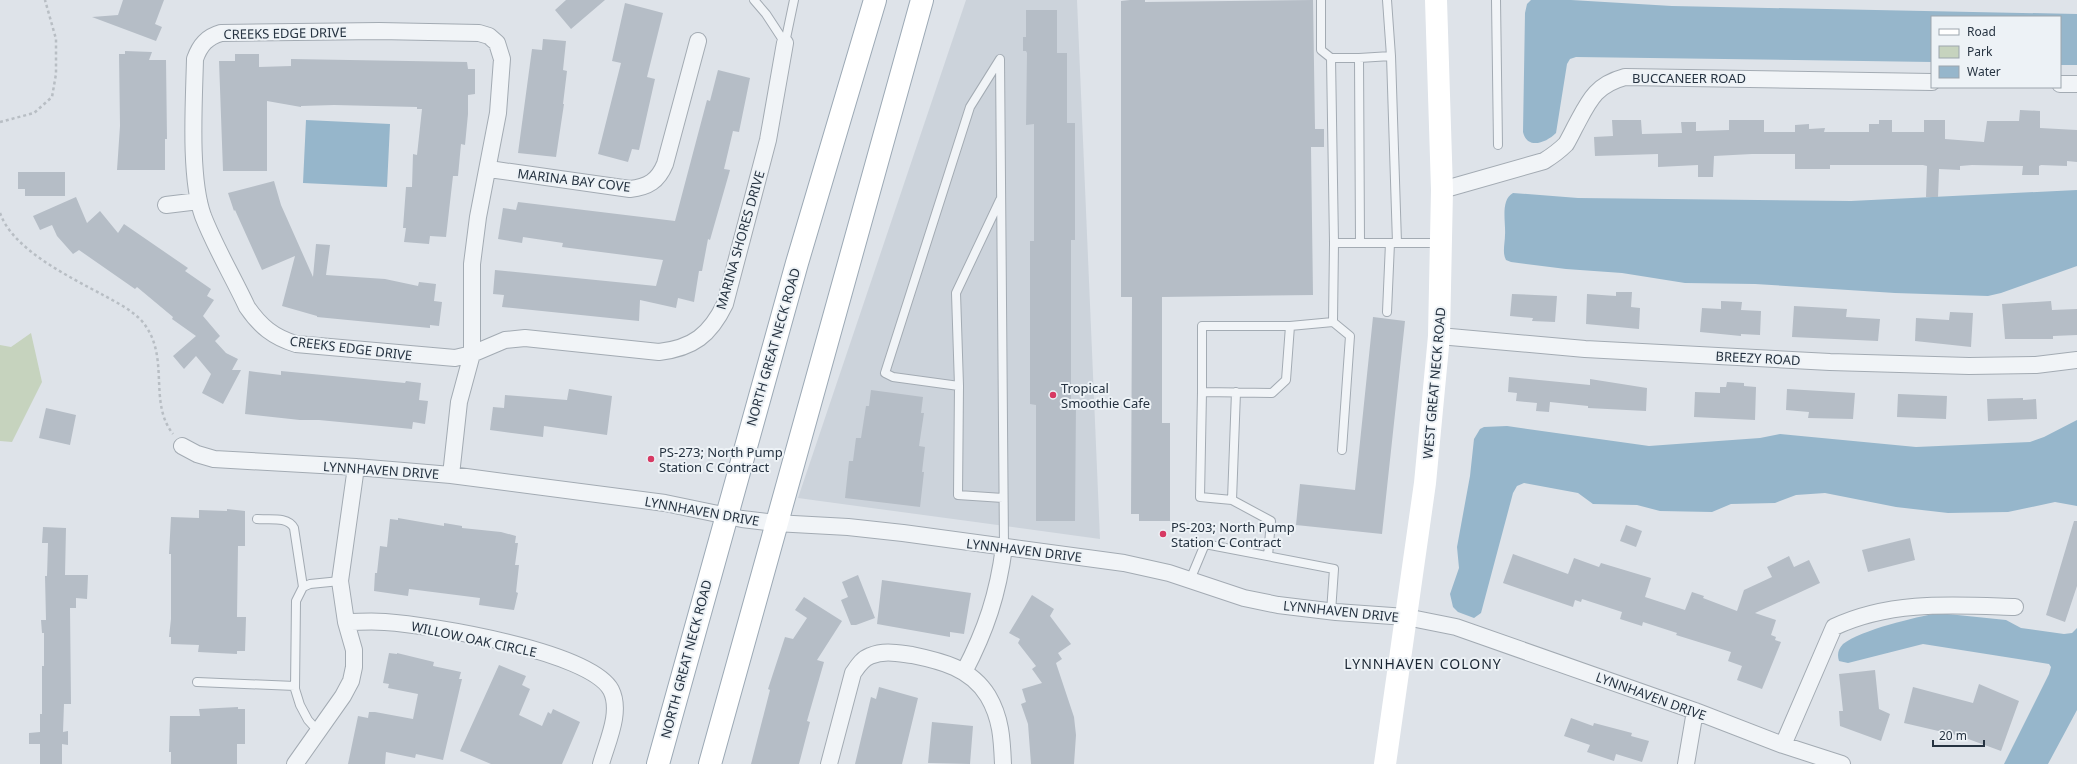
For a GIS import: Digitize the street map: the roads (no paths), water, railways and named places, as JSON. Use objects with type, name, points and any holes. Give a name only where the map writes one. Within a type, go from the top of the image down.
[{"type":"main road","name":"NORTH GREAT NECK ROAD","points":[[658,764],[797,263],[875,0]]},
{"type":"main road","points":[[710,764],[922,0]]},
{"type":"main road","name":"WEST GREAT NECK ROAD","points":[[1385,764],[1429,448],[1439,336],[1442,190],[1436,0]]},
{"type":"street","name":"CREEKS EDGE DRIVE","points":[[379,31],[479,33],[489,36],[497,43],[502,60],[498,113],[489,169],[478,217],[472,264],[472,354],[455,358],[430,357],[296,344],[280,339],[266,330],[256,320],[247,307],[204,216],[199,201],[195,162],[195,59],[199,48],[207,40],[221,33],[379,31]]},
{"type":"street","name":"MARINA BAY COVE","points":[[489,169],[630,189],[642,188],[652,183],[660,175],[665,164],[698,41]]},
{"type":"street","name":"MARINA SHORES DRIVE","points":[[472,354],[505,340],[525,338],[659,352],[675,350],[690,344],[707,332],[717,319],[725,304],[768,140],[785,43]]},
{"type":"street","name":"BUCCANEER ROAD","points":[[1442,190],[1544,161],[1556,153],[1567,142],[1589,99],[1599,88],[1611,81],[1626,77],[1931,82]]},
{"type":"street","points":[[2061,84],[2077,84]]},
{"type":"street","points":[[166,205],[199,201]]},
{"type":"street","name":"BREEZY ROAD","points":[[1439,336],[1585,349],[1830,362],[1969,366],[2036,365],[2077,360]]},
{"type":"street","points":[[451,475],[459,402],[472,354]]},
{"type":"street","name":"LYNNHAVEN DRIVE","points":[[182,446],[197,454],[214,459],[356,467],[451,475],[665,503],[776,523],[856,528],[1124,563],[1190,580],[1244,598],[1278,605],[1331,612],[1406,617],[1456,627],[1695,711],[1783,745],[1842,764]]},
{"type":"street","points":[[295,764],[343,696],[351,681],[354,667],[354,650],[346,622],[340,581],[356,467]]},
{"type":"street","points":[[964,672],[978,645],[991,613],[1000,579],[1004,547]]},
{"type":"street","points":[[1783,745],[1834,627],[1854,617],[1881,610],[1942,604],[2015,607]]},
{"type":"street","name":"WILLOW OAK CIRCLE","points":[[346,622],[401,624],[440,629],[498,640],[546,653],[596,675],[604,681],[611,691],[615,703],[615,716],[601,764]]},
{"type":"street","points":[[829,764],[853,673],[860,663],[868,656],[880,652],[893,652],[942,661],[964,672],[977,683],[987,695],[996,712],[1001,730],[1003,764]]},
{"type":"street","points":[[1686,764],[1695,711]]},
{"type":"lane","points":[[754,0],[766,14],[785,43]]},
{"type":"lane","points":[[785,43],[794,0]]},
{"type":"lane","points":[[1321,0],[1321,50],[1331,58],[1391,56]]},
{"type":"lane","points":[[1387,0],[1391,56],[1393,242],[1387,312]]},
{"type":"lane","points":[[1496,0],[1498,145]]},
{"type":"lane","points":[[1331,58],[1334,243],[1333,322]]},
{"type":"lane","points":[[1359,58],[1360,243]]},
{"type":"lane","points":[[959,386],[893,377],[885,373],[970,107],[1000,59],[1004,547]]},
{"type":"lane","points":[[1001,198],[956,293],[959,386],[958,495],[1003,498]]},
{"type":"lane","points":[[1334,243],[1441,242]]},
{"type":"lane","points":[[1268,556],[1271,520],[1232,500],[1200,497],[1202,326],[1290,326],[1333,322],[1350,336],[1342,450]]},
{"type":"lane","points":[[1202,392],[1272,393],[1286,380],[1290,326]]},
{"type":"lane","points":[[1232,500],[1236,392]]},
{"type":"lane","points":[[257,519],[287,521],[292,524],[294,528],[303,587],[296,601],[295,686],[300,705],[308,720],[318,731]]},
{"type":"lane","points":[[1190,580],[1205,544],[1334,569],[1331,612]]},
{"type":"lane","points":[[303,587],[310,584],[340,581]]},
{"type":"lane","points":[[197,682],[295,686]]},
{"type":"water","points":[[1531,0],[1571,0],[1672,6],[2077,14],[2077,65],[2061,65],[2061,16],[1931,16],[1931,62],[1576,57],[1570,59],[1567,64],[1556,133],[1547,140],[1533,143],[1525,138],[1523,132],[1525,13],[1527,4]]},
{"type":"water","points":[[306,120],[390,124],[387,187],[303,183]]},
{"type":"water","points":[[2077,190],[2077,266],[2001,293],[1988,296],[1895,293],[1755,284],[1685,283],[1622,273],[1566,269],[1511,262],[1506,260],[1504,254],[1504,212],[1506,201],[1513,193],[1578,198],[1851,201]]},
{"type":"water","points":[[2077,420],[2077,506],[2055,502],[2008,512],[1948,513],[1896,507],[1825,493],[1796,495],[1775,503],[1731,504],[1712,512],[1660,511],[1637,505],[1593,504],[1578,493],[1524,483],[1517,486],[1513,493],[1481,613],[1474,618],[1458,612],[1453,607],[1450,594],[1459,568],[1457,547],[1470,476],[1474,439],[1480,429],[1484,427],[1507,426],[1649,446],[1760,438],[1780,434],[1916,447],[2030,442],[2044,437]]},
{"type":"water","points":[[1938,613],[2006,620],[2021,628],[2064,634],[2072,633],[2077,628],[2077,710],[2048,764],[2004,764],[2049,674],[2051,667],[2049,664],[1923,644],[1848,663],[1839,661],[1838,654],[1840,648],[1851,639],[1875,629]]},
{"type":"place","name":"Tropical Smoothie Cafe","points":[[1053,395]]},
{"type":"place","name":"PS-273; North Pump Station C Contract","points":[[651,459]]},
{"type":"place","name":"PS-203; North Pump Station C Contract","points":[[1163,534]]},
{"type":"district","name":"LYNNHAVEN COLONY","points":[[1423,663]]}]
